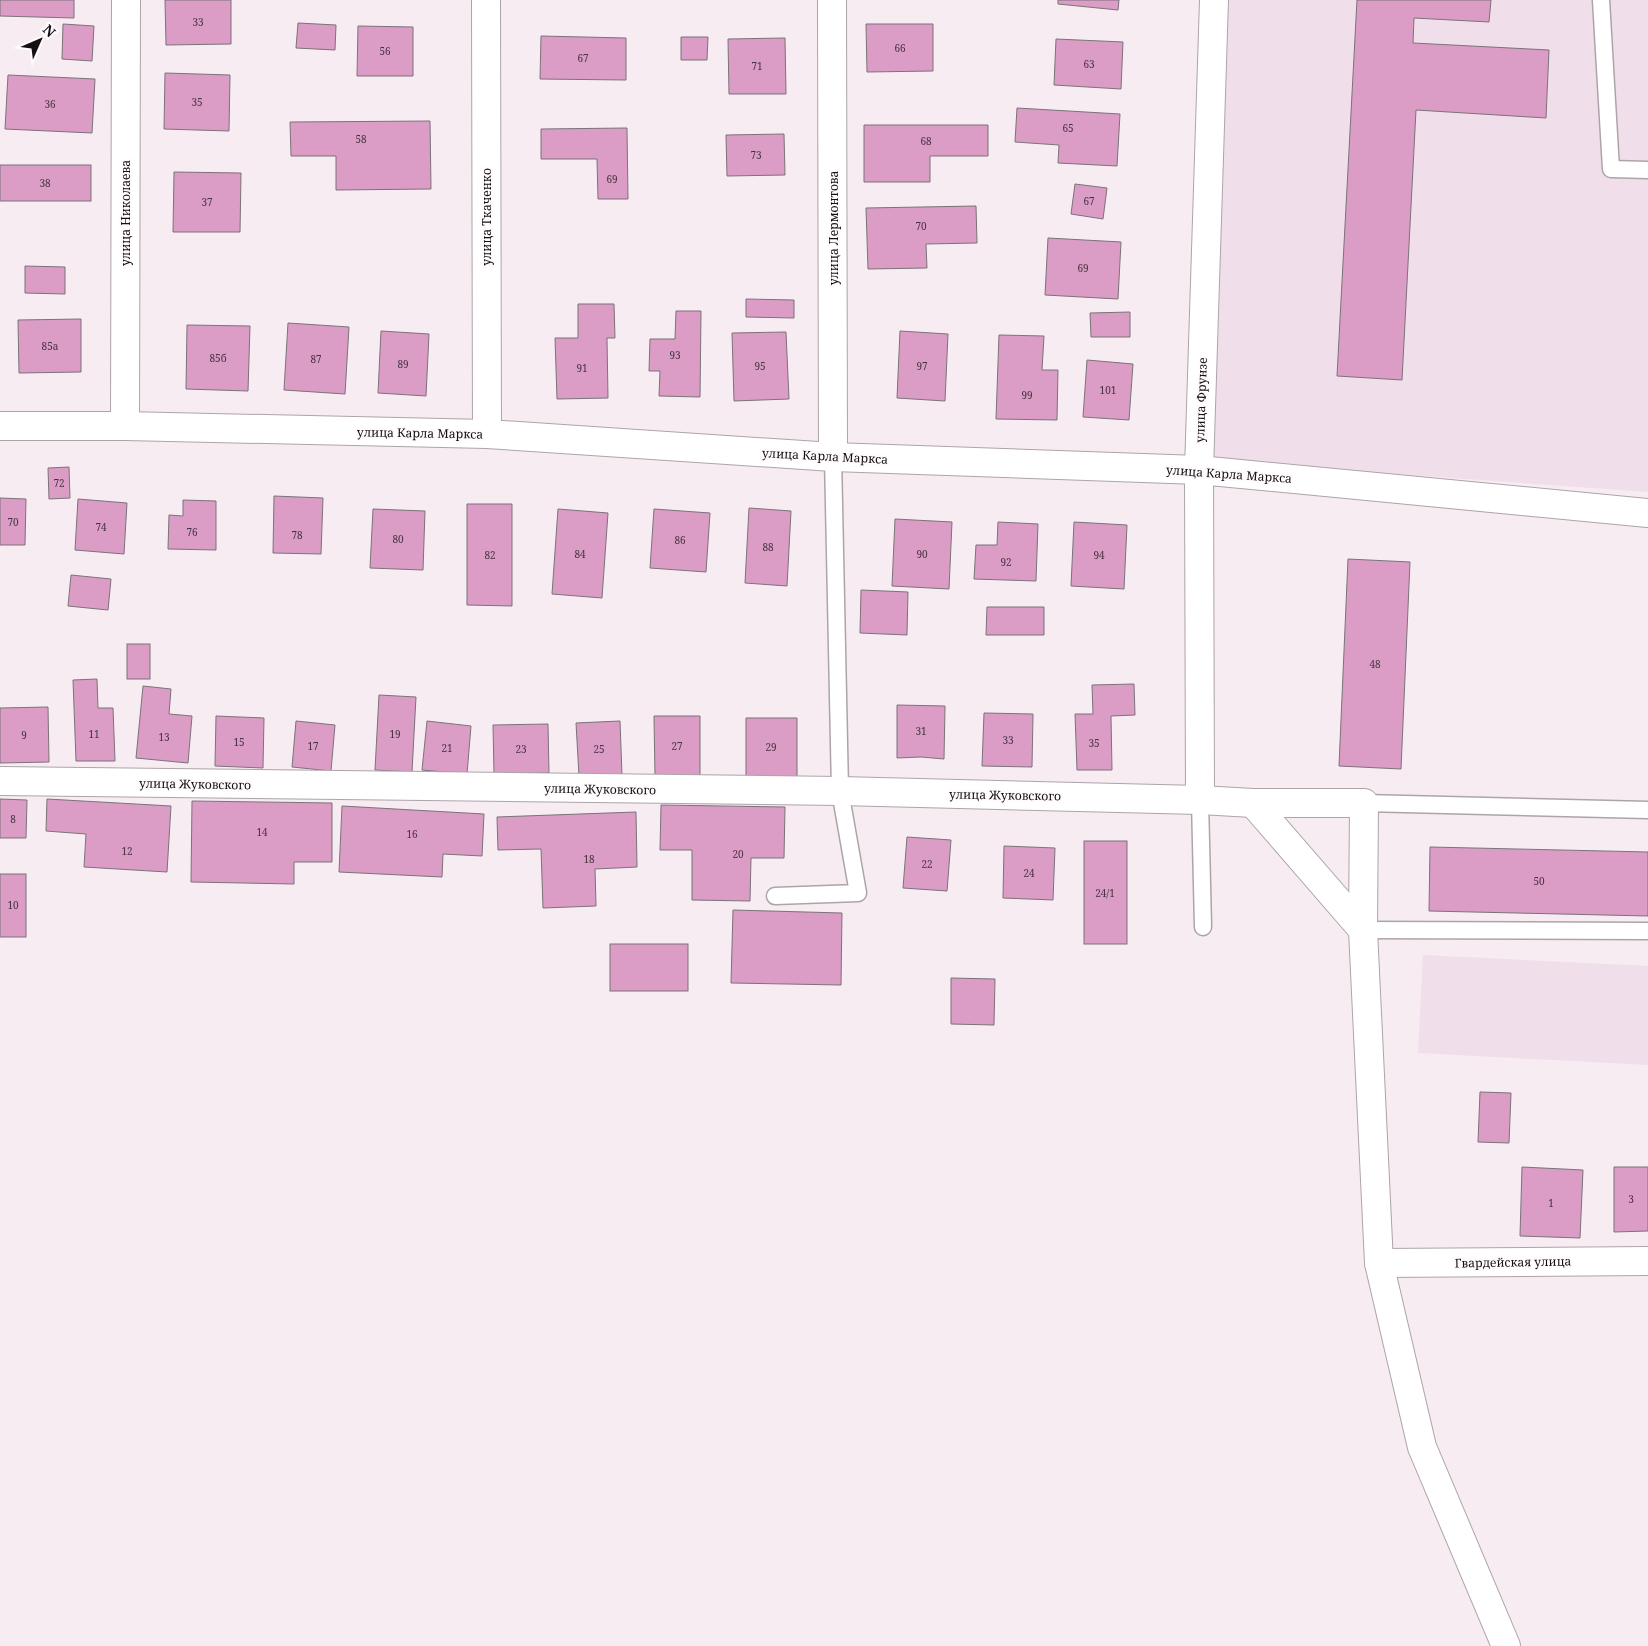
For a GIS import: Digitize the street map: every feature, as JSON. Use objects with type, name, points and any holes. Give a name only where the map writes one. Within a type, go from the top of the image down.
[{"type":"street","name":"улица Николаева","points":[[125,426],[126,0]]},
{"type":"street","name":"улица Ткаченко","points":[[486,0],[487,434]]},
{"type":"street","name":"улица Лермонтова","points":[[832,0],[832,457]]},
{"type":"street","name":"улица Фрунзе","points":[[1200,800],[1199,470],[1214,0]]},
{"type":"street","name":"улица Карла Маркса","points":[[0,426],[125,426],[487,434],[832,457],[1199,470],[1648,513]]},
{"type":"street","name":"улица Жуковского","points":[[0,781],[840,792],[1200,800],[1253,803],[1364,803]]},
{"type":"street","points":[[1253,803],[1363,930]]},
{"type":"street","points":[[1364,803],[1363,930],[1379,1263],[1422,1447],[1506,1646]]},
{"type":"street","name":"Гвардейская улица","points":[[1379,1263],[1648,1261]]},
{"type":"lane","points":[[1601,0],[1611,168],[1648,170]]},
{"type":"lane","points":[[775,896],[858,893],[840,792],[832,457]]},
{"type":"lane","points":[[1200,800],[1203,927]]},
{"type":"lane","points":[[1364,803],[1648,810]]},
{"type":"lane","points":[[1363,930],[1648,931]]},
{"type":"shaded area","points":[[1208,0],[1648,0],[1648,492],[1212,461]]},
{"type":"shaded area","points":[[1423,955],[1648,966],[1648,1065],[1418,1053]]},
{"type":"building","points":[[0,0],[74,0],[74,18],[0,16]]},
{"type":"building","points":[[165,0],[231,0],[231,44],[166,45]]},
{"type":"building","points":[[1058,0],[1119,0],[1118,10],[1058,4]]},
{"type":"building","points":[[1357,0],[1491,0],[1489,22],[1414,18],[1413,43],[1549,50],[1546,118],[1416,110],[1402,380],[1337,376]]},
{"type":"building","points":[[298,23],[336,25],[335,50],[296,48]]},
{"type":"building","points":[[63,24],[94,26],[92,61],[62,59]]},
{"type":"building","points":[[866,24],[933,24],[933,71],[867,72]]},
{"type":"building","points":[[358,26],[413,27],[413,76],[357,76]]},
{"type":"building","points":[[541,36],[626,38],[626,80],[540,79]]},
{"type":"building","points":[[681,37],[708,37],[707,60],[681,60]]},
{"type":"building","points":[[785,38],[786,94],[729,94],[728,39]]},
{"type":"building","points":[[1056,39],[1123,42],[1121,89],[1054,85]]},
{"type":"building","points":[[165,73],[230,75],[229,131],[164,129]]},
{"type":"building","points":[[8,75],[95,79],[92,133],[5,129]]},
{"type":"building","points":[[1017,108],[1120,114],[1117,166],[1058,163],[1059,145],[1015,142]]},
{"type":"building","points":[[430,121],[431,189],[336,190],[336,156],[291,156],[290,122]]},
{"type":"building","points":[[864,125],[988,125],[988,156],[930,156],[930,182],[864,182]]},
{"type":"building","points":[[627,128],[628,199],[598,199],[597,159],[541,159],[541,129]]},
{"type":"building","points":[[784,134],[785,175],[727,176],[726,135]]},
{"type":"building","points":[[0,165],[91,165],[91,201],[0,201]]},
{"type":"building","points":[[174,172],[241,173],[240,232],[173,232]]},
{"type":"building","points":[[1075,184],[1107,188],[1103,219],[1071,214]]},
{"type":"building","points":[[976,206],[977,243],[926,244],[927,268],[868,269],[866,208]]},
{"type":"building","points":[[1048,238],[1121,242],[1118,299],[1045,295]]},
{"type":"building","points":[[25,266],[65,267],[65,294],[25,293]]},
{"type":"building","points":[[746,299],[794,300],[794,318],[746,317]]},
{"type":"building","points":[[578,304],[614,304],[615,338],[607,338],[608,398],[557,399],[555,338],[578,338]]},
{"type":"building","points":[[676,311],[701,311],[700,397],[659,396],[660,371],[649,371],[650,339],[675,339]]},
{"type":"building","points":[[1130,312],[1130,337],[1091,337],[1090,313]]},
{"type":"building","points":[[81,319],[81,372],[19,373],[18,320]]},
{"type":"building","points":[[288,323],[349,327],[345,394],[284,390]]},
{"type":"building","points":[[187,325],[250,326],[248,391],[186,389]]},
{"type":"building","points":[[381,331],[429,334],[426,396],[378,393]]},
{"type":"building","points":[[900,331],[948,334],[945,401],[897,398]]},
{"type":"building","points":[[786,332],[789,399],[734,401],[732,333]]},
{"type":"building","points":[[999,335],[1044,336],[1042,370],[1058,370],[1057,420],[996,419]]},
{"type":"building","points":[[1087,360],[1133,364],[1129,420],[1083,417]]},
{"type":"building","points":[[69,467],[70,498],[49,499],[48,468]]},
{"type":"building","points":[[274,496],[323,498],[321,554],[273,553]]},
{"type":"building","points":[[0,498],[26,499],[25,545],[0,545]]},
{"type":"building","points":[[78,499],[127,503],[124,554],[75,550]]},
{"type":"building","points":[[183,500],[216,501],[216,550],[168,549],[169,515],[183,516]]},
{"type":"building","points":[[467,504],[512,504],[512,606],[467,605]]},
{"type":"building","points":[[749,508],[791,511],[787,586],[745,583]]},
{"type":"building","points":[[373,509],[425,511],[423,570],[370,568]]},
{"type":"building","points":[[558,509],[608,513],[602,598],[552,594]]},
{"type":"building","points":[[654,509],[710,513],[706,572],[650,568]]},
{"type":"building","points":[[895,519],[952,522],[949,589],[892,586]]},
{"type":"building","points":[[998,522],[1038,524],[1036,581],[974,579],[976,545],[997,545]]},
{"type":"building","points":[[1074,522],[1127,525],[1124,589],[1071,586]]},
{"type":"building","points":[[1348,559],[1410,562],[1401,769],[1339,766]]},
{"type":"building","points":[[71,575],[111,579],[108,610],[68,606]]},
{"type":"building","points":[[861,590],[908,592],[907,635],[860,633]]},
{"type":"building","points":[[987,607],[1044,607],[1044,635],[986,635]]},
{"type":"building","points":[[127,644],[150,644],[150,679],[127,679]]},
{"type":"building","points":[[97,679],[98,708],[113,708],[115,761],[76,761],[73,680]]},
{"type":"building","points":[[1134,684],[1135,715],[1111,716],[1112,770],[1077,770],[1075,714],[1093,714],[1092,685]]},
{"type":"building","points":[[143,686],[171,689],[169,714],[192,716],[188,763],[136,758]]},
{"type":"building","points":[[379,695],[416,697],[412,772],[375,770]]},
{"type":"building","points":[[897,705],[945,706],[944,759],[921,757],[897,758]]},
{"type":"building","points":[[48,707],[49,762],[0,763],[0,708]]},
{"type":"building","points":[[984,713],[1033,714],[1032,767],[982,766]]},
{"type":"building","points":[[216,716],[264,718],[263,768],[215,766]]},
{"type":"building","points":[[654,716],[700,716],[700,776],[655,777]]},
{"type":"building","points":[[746,718],[797,718],[797,777],[746,776]]},
{"type":"building","points":[[296,721],[335,725],[331,771],[292,767]]},
{"type":"building","points":[[427,721],[471,726],[467,774],[422,770]]},
{"type":"building","points":[[620,721],[622,775],[579,776],[576,723]]},
{"type":"building","points":[[548,724],[549,773],[494,774],[493,725]]},
{"type":"building","points":[[0,799],[27,800],[26,838],[0,838]]},
{"type":"building","points":[[47,799],[171,806],[167,872],[84,867],[86,834],[46,831]]},
{"type":"building","points":[[192,801],[332,803],[332,862],[294,862],[294,884],[191,882]]},
{"type":"building","points":[[661,805],[785,807],[784,858],[751,858],[750,901],[692,900],[692,850],[660,850]]},
{"type":"building","points":[[342,806],[484,814],[482,856],[443,854],[442,877],[339,872]]},
{"type":"building","points":[[636,812],[637,867],[595,869],[596,906],[543,908],[541,849],[498,850],[497,817]]},
{"type":"building","points":[[907,837],[951,840],[947,891],[903,888]]},
{"type":"building","points":[[1084,841],[1127,841],[1127,944],[1084,944]]},
{"type":"building","points":[[1004,846],[1055,848],[1053,900],[1003,898]]},
{"type":"building","points":[[1430,847],[1648,852],[1648,916],[1429,911]]},
{"type":"building","points":[[0,874],[26,874],[26,937],[0,937]]},
{"type":"building","points":[[733,910],[842,913],[841,985],[731,983]]},
{"type":"building","points":[[610,944],[688,944],[688,991],[610,991]]},
{"type":"building","points":[[951,978],[995,979],[994,1025],[951,1024]]},
{"type":"building","points":[[1480,1092],[1511,1093],[1509,1143],[1478,1142]]},
{"type":"building","points":[[1522,1167],[1583,1170],[1580,1238],[1520,1236]]},
{"type":"building","points":[[1614,1167],[1648,1167],[1648,1231],[1614,1232]]}]
